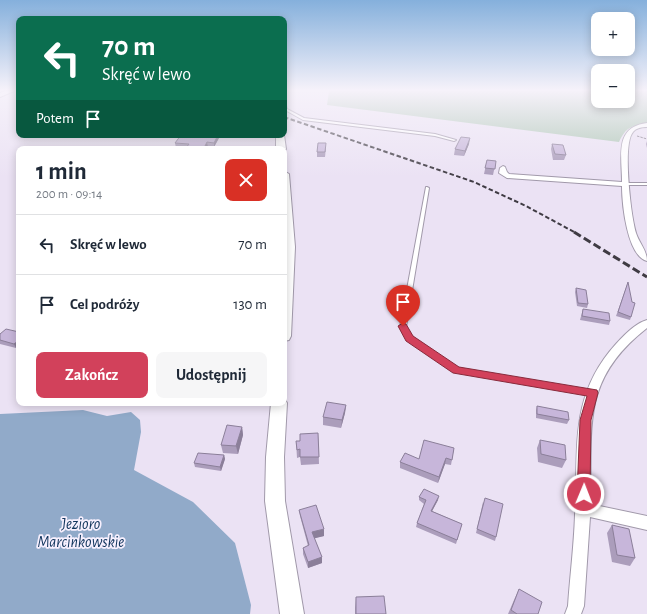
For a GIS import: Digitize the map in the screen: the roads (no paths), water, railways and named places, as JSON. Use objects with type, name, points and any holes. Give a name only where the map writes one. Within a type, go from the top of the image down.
[{"type":"street","points":[[647,125],[633,128],[627,134],[624,144],[626,208],[634,240],[647,258]]},
{"type":"street","points":[[503,168],[503,173],[507,176],[626,184]]},
{"type":"street","points":[[287,218],[289,247],[287,274]]},
{"type":"street","points":[[573,614],[576,606],[583,509],[585,420],[595,386],[611,356],[634,332],[647,323]]},
{"type":"street","points":[[279,406],[274,464],[275,501],[292,614]]},
{"type":"street","points":[[583,509],[647,523]]},
{"type":"lane","points":[[308,120],[435,135],[454,140]]},
{"type":"lane","points":[[626,184],[647,184]]},
{"type":"lane","points":[[427,188],[403,326],[409,338],[456,370],[593,393]]},
{"type":"water","name":"Jezioro Marcinkowskie","points":[[83,410],[107,416],[131,412],[140,420],[141,432],[134,470],[193,502],[235,543],[251,605],[250,614],[0,614],[0,414]]},
{"type":"railway","points":[[292,120],[474,182],[526,206],[576,233]]},
{"type":"railway","points":[[574,232],[647,277]]}]
